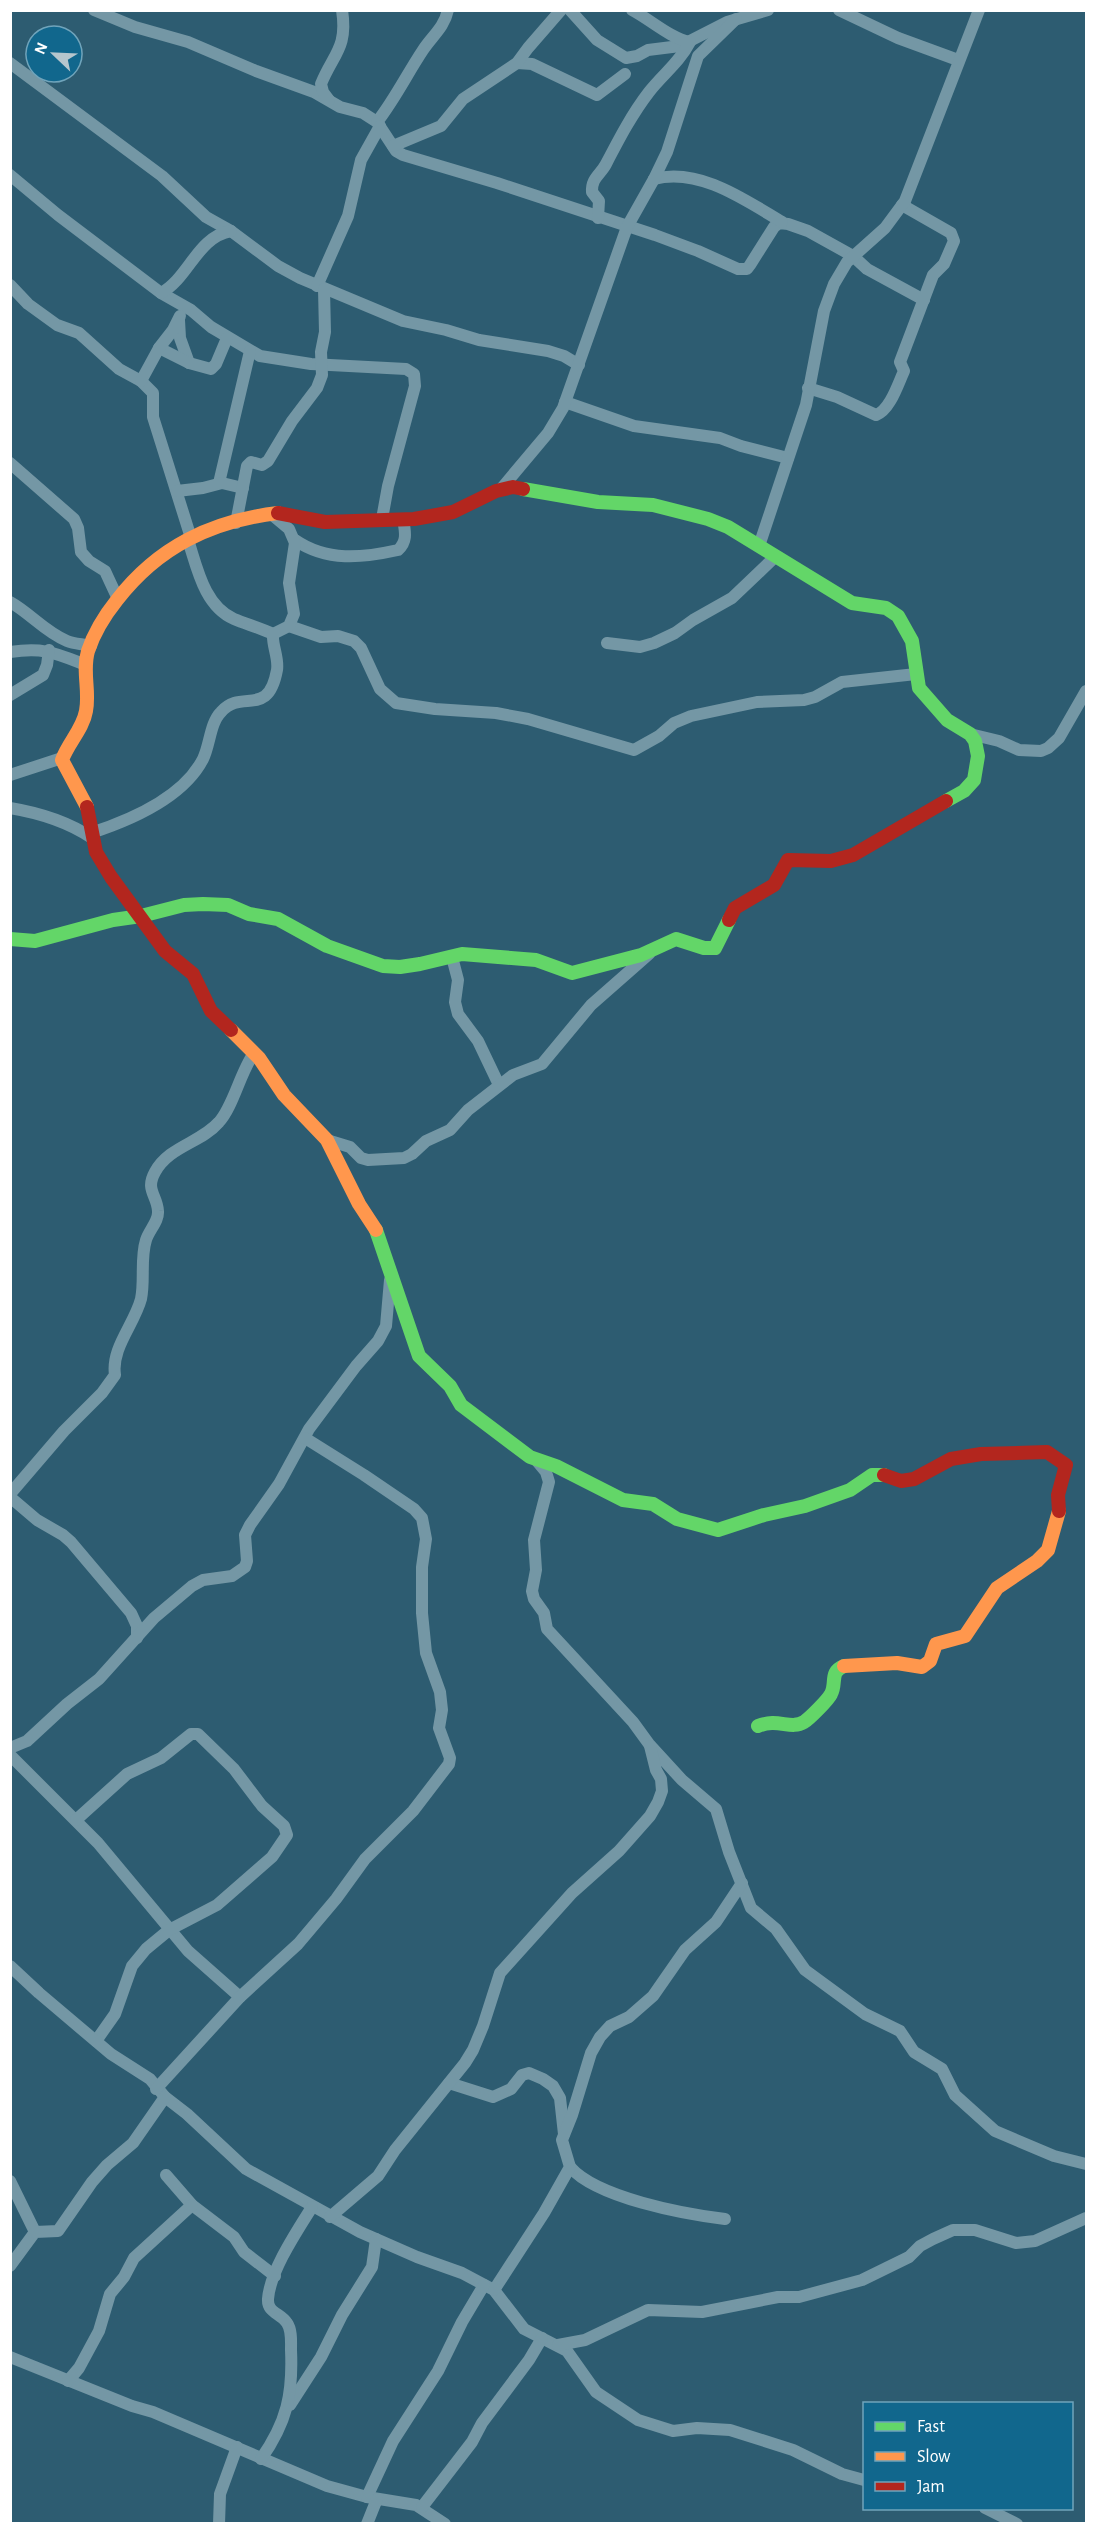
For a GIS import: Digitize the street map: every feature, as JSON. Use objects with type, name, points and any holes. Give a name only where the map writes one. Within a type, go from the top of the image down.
[{"type":"street","points":[[93,10],[135,27],[188,42],[256,71],[314,92],[340,107],[363,113],[379,124],[393,146],[403,155],[497,183],[698,251],[743,270],[750,265],[774,227],[782,222]]},
{"type":"street","points":[[330,101],[323,92],[321,84],[339,51],[343,24],[342,10]]},
{"type":"street","points":[[236,523],[246,466],[251,462],[262,465],[267,461],[292,421],[317,388],[325,332],[321,287],[348,216],[361,160],[379,124],[423,50],[444,25],[448,10]]},
{"type":"street","points":[[393,146],[437,129],[463,99],[517,63],[561,10]]},
{"type":"street","points":[[570,10],[597,40],[626,58],[637,56],[648,50],[680,46],[716,27],[768,10]]},
{"type":"street","points":[[632,10],[674,37],[690,42]]},
{"type":"street","points":[[759,546],[806,405],[824,311],[839,273],[853,256],[885,228],[903,205],[978,10]]},
{"type":"street","points":[[844,12],[898,38],[958,60]]},
{"type":"street","points":[[501,489],[548,433],[565,402],[627,227],[654,179],[672,136],[698,56],[736,19]]},
{"type":"street","points":[[598,218],[598,201],[592,192],[595,178],[604,167],[639,106],[679,60],[690,42]]},
{"type":"street","points":[[10,63],[162,176],[206,217],[231,231],[278,266],[321,287],[403,321],[479,340],[548,351],[564,356],[579,365]]},
{"type":"street","points":[[517,63],[532,64],[597,95],[625,74]]},
{"type":"street","points":[[10,175],[57,215],[161,294],[200,316],[211,327],[250,351],[273,359],[406,369],[414,374],[414,386],[388,486],[382,519]]},
{"type":"street","points":[[654,179],[675,176],[700,180],[782,222],[808,231],[853,256],[867,269],[924,300]]},
{"type":"street","points":[[808,388],[859,406],[871,415],[879,415],[903,372],[900,362],[933,275],[948,258],[954,237],[903,205]]},
{"type":"street","points":[[161,294],[172,287],[210,241],[220,233],[231,231]]},
{"type":"street","points":[[10,285],[28,304],[57,325],[79,333],[119,369],[141,381],[153,393],[153,417],[177,490],[199,573],[213,601],[231,617],[273,634],[289,626],[294,614],[289,583],[295,554],[295,540],[290,529],[272,514]]},
{"type":"street","points":[[176,302],[180,316],[180,338],[189,363]]},
{"type":"street","points":[[141,381],[180,316]]},
{"type":"street","points":[[159,348],[189,363],[208,369],[214,368],[227,338]]},
{"type":"street","points":[[219,483],[250,351]]},
{"type":"street","points":[[565,402],[634,426],[720,438],[788,458]]},
{"type":"street","points":[[10,463],[74,519],[78,528],[81,552],[88,561],[105,571],[118,599]]},
{"type":"street","points":[[177,490],[203,488],[219,483],[243,488]]},
{"type":"street","points":[[1086,691],[1059,738],[1041,751],[1019,750],[999,741],[970,734],[947,720],[918,688],[912,640],[895,613],[886,608],[852,603],[728,527],[672,509],[642,504],[598,502],[513,487],[501,489],[453,512],[403,519],[325,522],[280,513],[272,514],[236,523],[176,546],[143,571],[118,599],[91,646],[86,665],[88,704],[84,718],[62,758],[64,766],[88,807],[96,852],[106,869],[165,951],[193,974],[211,1011],[254,1053],[284,1095],[327,1140],[342,1165],[359,1204],[375,1227],[419,1356],[450,1386],[461,1406],[535,1459],[546,1472],[549,1482],[534,1540],[536,1570],[532,1591],[534,1599],[544,1613],[549,1632],[633,1722],[682,1780],[716,1809],[729,1852],[751,1908],[776,1929],[805,1970],[865,2014],[900,2031],[914,2052],[942,2069],[955,2095],[995,2131],[1054,2156],[1086,2164]]},
{"type":"street","points":[[295,540],[333,556],[370,556],[398,550],[402,547],[405,538],[403,519]]},
{"type":"street","points":[[607,643],[640,646],[654,643],[675,633],[732,598],[776,556]]},
{"type":"street","points":[[10,602],[25,610],[43,628],[68,641],[91,646]]},
{"type":"street","points":[[289,626],[321,637],[338,636],[354,641],[361,648],[380,689],[385,696],[396,703],[432,709],[496,712],[567,728],[634,750],[658,736],[674,723],[690,716],[757,702],[804,700],[815,697],[842,682],[916,674]]},
{"type":"street","points":[[92,835],[174,794],[191,778],[204,758],[219,713],[234,704],[264,698],[268,694],[277,669],[273,634]]},
{"type":"street","points":[[10,652],[30,649],[49,650],[86,665]]},
{"type":"street","points":[[10,695],[44,675],[49,650]]},
{"type":"street","points":[[10,939],[34,941],[112,920],[141,916],[184,905],[228,905],[249,914],[278,919],[327,946],[378,965],[400,967],[462,954],[536,960],[573,973],[641,955],[680,939],[704,948],[715,948],[735,908],[774,885],[789,860],[831,861],[853,855],[964,791],[974,780],[978,756],[975,741],[970,734]]},
{"type":"street","points":[[10,775],[62,758]]},
{"type":"street","points":[[10,808],[60,820],[92,835]]},
{"type":"street","points":[[327,1140],[350,1147],[361,1158],[368,1160],[404,1158],[412,1154],[426,1141],[450,1130],[468,1110],[513,1075],[542,1064],[591,1005],[655,949]]},
{"type":"street","points":[[452,957],[458,980],[455,1002],[458,1014],[478,1041],[499,1085]]},
{"type":"street","points":[[137,1638],[137,1626],[131,1613],[78,1550],[63,1535],[37,1520],[10,1496],[64,1431],[102,1393],[115,1375],[113,1363],[141,1298],[146,1242],[158,1215],[156,1202],[152,1197],[153,1177],[168,1156],[221,1121],[245,1066],[254,1053]]},
{"type":"street","points":[[10,1748],[27,1741],[67,1704],[107,1672],[154,1618],[197,1583],[232,1576],[245,1567],[247,1561],[245,1535],[249,1525],[279,1484],[305,1438],[386,1326],[392,1273]]},
{"type":"street","points":[[35,2232],[58,2231],[92,2182],[107,2165],[133,2143],[160,2093],[240,1997],[298,1944],[336,1899],[364,1859],[413,1811],[447,1769],[450,1758],[439,1728],[442,1710],[440,1692],[426,1653],[422,1613],[422,1578],[426,1539],[422,1518],[414,1509],[305,1438]]},
{"type":"street","points":[[535,1459],[566,1470],[623,1500],[653,1504],[676,1519],[716,1530],[764,1515],[805,1506],[850,1490],[872,1475],[885,1475],[901,1480],[914,1479],[951,1460],[987,1454],[1047,1452],[1064,1462],[1066,1470],[1060,1487],[1059,1511],[1048,1550],[997,1588],[965,1636],[936,1644],[930,1661],[922,1667],[897,1664],[842,1666],[831,1682],[831,1694],[804,1721],[792,1725],[774,1720],[758,1726]]},
{"type":"street","points":[[76,1820],[127,1774],[160,1758],[191,1734],[198,1734],[230,1764],[262,1806],[287,1831],[285,1840],[272,1857],[217,1905],[156,1938],[137,1959],[116,2014],[96,2041]]},
{"type":"street","points":[[330,2217],[378,2176],[395,2150],[473,2050],[500,1973],[572,1893],[619,1851],[650,1816],[662,1791],[661,1779],[656,1770],[649,1743]]},
{"type":"street","points":[[10,1755],[76,1820],[169,1930],[207,1970],[240,1997]]},
{"type":"street","points":[[725,2219],[654,2206],[589,2183],[570,2167],[562,2143],[591,2053],[600,2037],[610,2026],[641,2008],[653,1996],[685,1950],[716,1922],[742,1883]]},
{"type":"street","points":[[10,1966],[111,2054],[150,2079],[160,2093],[187,2114],[246,2169],[330,2217],[376,2239],[462,2273],[489,2288],[524,2329],[567,2351],[596,2392],[643,2423],[673,2431],[697,2428],[730,2430],[810,2456],[842,2474],[863,2480]]},
{"type":"street","points":[[449,2083],[494,2097],[511,2089],[522,2075],[529,2073],[543,2079],[553,2086],[560,2098],[564,2135]]},
{"type":"street","points":[[367,2523],[372,2498],[393,2441],[438,2371],[462,2322],[544,2213],[570,2167]]},
{"type":"street","points":[[166,2175],[192,2205],[234,2237],[244,2252],[275,2276]]},
{"type":"street","points":[[10,2181],[35,2232]]},
{"type":"street","points":[[68,2381],[79,2368],[99,2331],[110,2294],[124,2277],[134,2258],[192,2205]]},
{"type":"street","points":[[288,2409],[291,2386],[291,2335],[288,2324],[275,2314],[268,2301],[285,2252],[312,2207]]},
{"type":"street","points":[[558,2345],[585,2340],[648,2310],[702,2312],[778,2297],[799,2297],[862,2280],[909,2257],[933,2238],[953,2230],[967,2229],[1016,2243],[1035,2241],[1086,2218]]},
{"type":"street","points":[[10,2266],[35,2232]]},
{"type":"street","points":[[261,2459],[273,2443],[288,2409],[321,2357],[342,2315],[372,2267],[376,2239]]},
{"type":"street","points":[[422,2507],[472,2442],[482,2423],[529,2360],[542,2338]]},
{"type":"street","points":[[10,2357],[132,2406],[153,2412],[327,2486],[372,2498],[422,2507],[445,2523]]},
{"type":"street","points":[[219,2523],[220,2494],[237,2447]]},
{"type":"street","points":[[989,2510],[1017,2523]]},
{"type":"traffic: fast","points":[[523,489],[598,502],[653,505],[708,519],[728,527],[852,603],[886,608],[898,616],[912,641],[919,688],[947,720],[970,734],[975,741],[978,756],[974,780],[964,791],[946,801]]},
{"type":"traffic: fast","points":[[10,939],[35,941],[113,920],[141,916],[184,905],[228,905],[249,914],[278,919],[327,946],[383,966],[400,967],[420,964],[462,954],[536,960],[572,973],[641,955],[676,939],[704,948],[715,948],[729,920]]},
{"type":"traffic: fast","points":[[376,1230],[419,1356],[450,1386],[461,1405],[530,1457],[556,1466],[623,1500],[653,1504],[677,1519],[718,1530],[764,1515],[805,1506],[850,1490],[872,1475],[884,1475]]},
{"type":"traffic: fast","points":[[758,1726],[772,1723],[794,1725],[804,1722],[829,1697],[833,1690],[836,1671],[844,1666]]},
{"type":"traffic: slow","points":[[87,807],[62,760],[84,718],[87,704],[86,658],[93,638],[104,618],[133,581],[168,551],[208,530],[278,513]]},
{"type":"traffic: slow","points":[[231,1030],[259,1058],[284,1095],[327,1140],[359,1204],[376,1230]]},
{"type":"traffic: slow","points":[[844,1666],[897,1663],[922,1667],[930,1661],[936,1644],[965,1636],[997,1588],[1037,1561],[1048,1550],[1059,1511]]},
{"type":"traffic: jam","points":[[278,513],[325,522],[414,519],[453,512],[496,491],[513,487],[523,489]]},
{"type":"traffic: jam","points":[[729,920],[735,908],[774,885],[788,860],[831,861],[853,855],[946,801]]},
{"type":"traffic: jam","points":[[87,807],[96,852],[111,877],[165,951],[193,974],[211,1011],[231,1030]]},
{"type":"traffic: jam","points":[[884,1475],[901,1481],[914,1479],[951,1459],[981,1454],[1047,1452],[1066,1465],[1058,1495],[1059,1511]]}]
